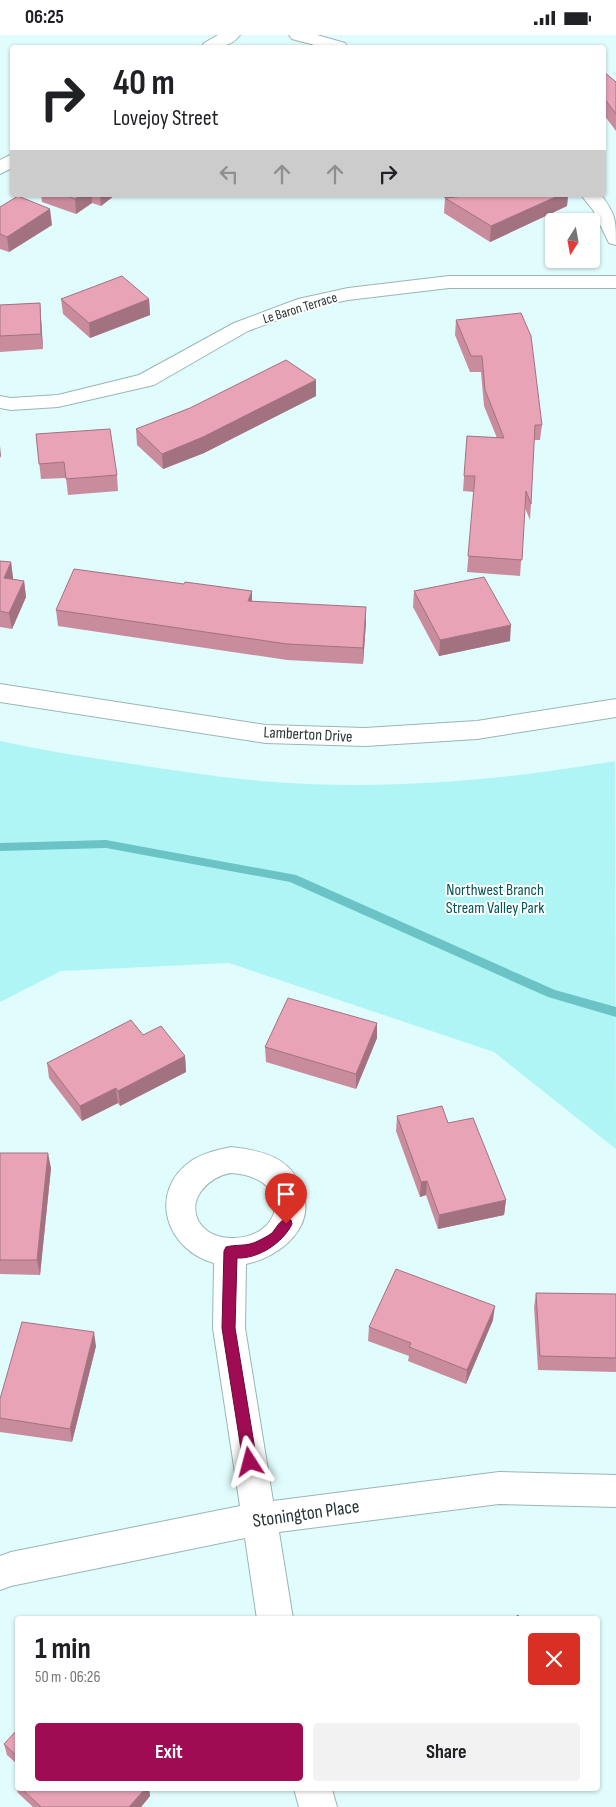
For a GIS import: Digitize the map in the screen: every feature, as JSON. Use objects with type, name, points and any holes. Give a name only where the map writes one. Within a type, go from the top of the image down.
[{"type":"street","points":[[214,45],[231,35]]},
{"type":"street","points":[[298,35],[331,45]]},
{"type":"street","points":[[593,197],[602,209],[616,239]]},
{"type":"street","name":"Le Baron Terrace","points":[[0,402],[11,404],[58,401],[146,380],[241,327],[305,303],[348,294],[449,282],[616,282]]},
{"type":"street","name":"Lamberton Drive","points":[[0,693],[266,734],[365,737],[477,730],[616,708]]},
{"type":"street","points":[[616,695],[616,708]]},
{"type":"street","points":[[230,1251],[229,1328],[274,1616]]},
{"type":"street","name":"Stonington Place","points":[[0,1573],[11,1569],[258,1519],[499,1488],[616,1491]]},
{"type":"street","points":[[314,1791],[318,1807]]},
{"type":"green space","name":"Northwest Branch Stream Valley Park","points":[[0,741],[79,756],[194,773],[305,784],[394,784],[483,779],[615,761],[616,1149],[494,1052],[229,963],[61,971],[0,1002]]},
{"type":"building","points":[[606,74],[616,82],[616,114],[606,101]]},
{"type":"building","points":[[16,197],[20,197],[50,209],[7,237],[0,234],[0,207]]},
{"type":"building","points":[[454,197],[556,197],[491,226],[445,198]]},
{"type":"building","points":[[122,276],[149,299],[89,323],[61,299]]},
{"type":"building","points":[[40,303],[41,334],[0,336],[0,305]]},
{"type":"building","points":[[521,313],[531,336],[542,425],[535,425],[531,504],[526,491],[522,560],[468,556],[475,476],[464,476],[467,436],[504,438],[485,390],[482,356],[471,356],[456,320]]},
{"type":"building","points":[[286,360],[316,380],[203,437],[162,454],[136,429],[190,408]]},
{"type":"building","points":[[110,429],[117,475],[66,479],[64,462],[39,464],[36,434]]},
{"type":"building","points":[[0,561],[11,562],[4,578],[24,581],[9,613],[0,611]]},
{"type":"building","points":[[74,569],[252,591],[248,601],[366,607],[363,648],[287,644],[56,610]]},
{"type":"building","points":[[484,577],[511,625],[440,640],[414,591]]},
{"type":"building","points":[[288,998],[377,1023],[356,1074],[265,1047]]},
{"type":"building","points":[[131,1020],[143,1035],[161,1026],[185,1056],[118,1091],[116,1088],[80,1106],[47,1063]]},
{"type":"building","points":[[442,1106],[448,1123],[473,1118],[506,1200],[439,1215],[427,1181],[421,1182],[397,1116]]},
{"type":"building","points":[[0,1153],[48,1153],[37,1260],[0,1260]]},
{"type":"building","points":[[396,1269],[495,1306],[467,1370],[409,1347],[411,1343],[369,1327]]},
{"type":"building","points":[[536,1293],[616,1294],[616,1358],[540,1356]]},
{"type":"building","points":[[22,1322],[94,1332],[70,1429],[0,1418],[0,1399]]},
{"type":"building","points":[[15,1732],[15,1754],[4,1744]]},
{"type":"building","points":[[24,1791],[143,1791],[129,1807],[41,1807]]},
{"type":"waterway","points":[[0,847],[106,844],[292,878],[552,994],[616,1012]]},
{"type":"route","points":[[250,1462],[229,1328],[230,1251],[241,1252],[259,1247],[275,1238],[286,1224]]}]
